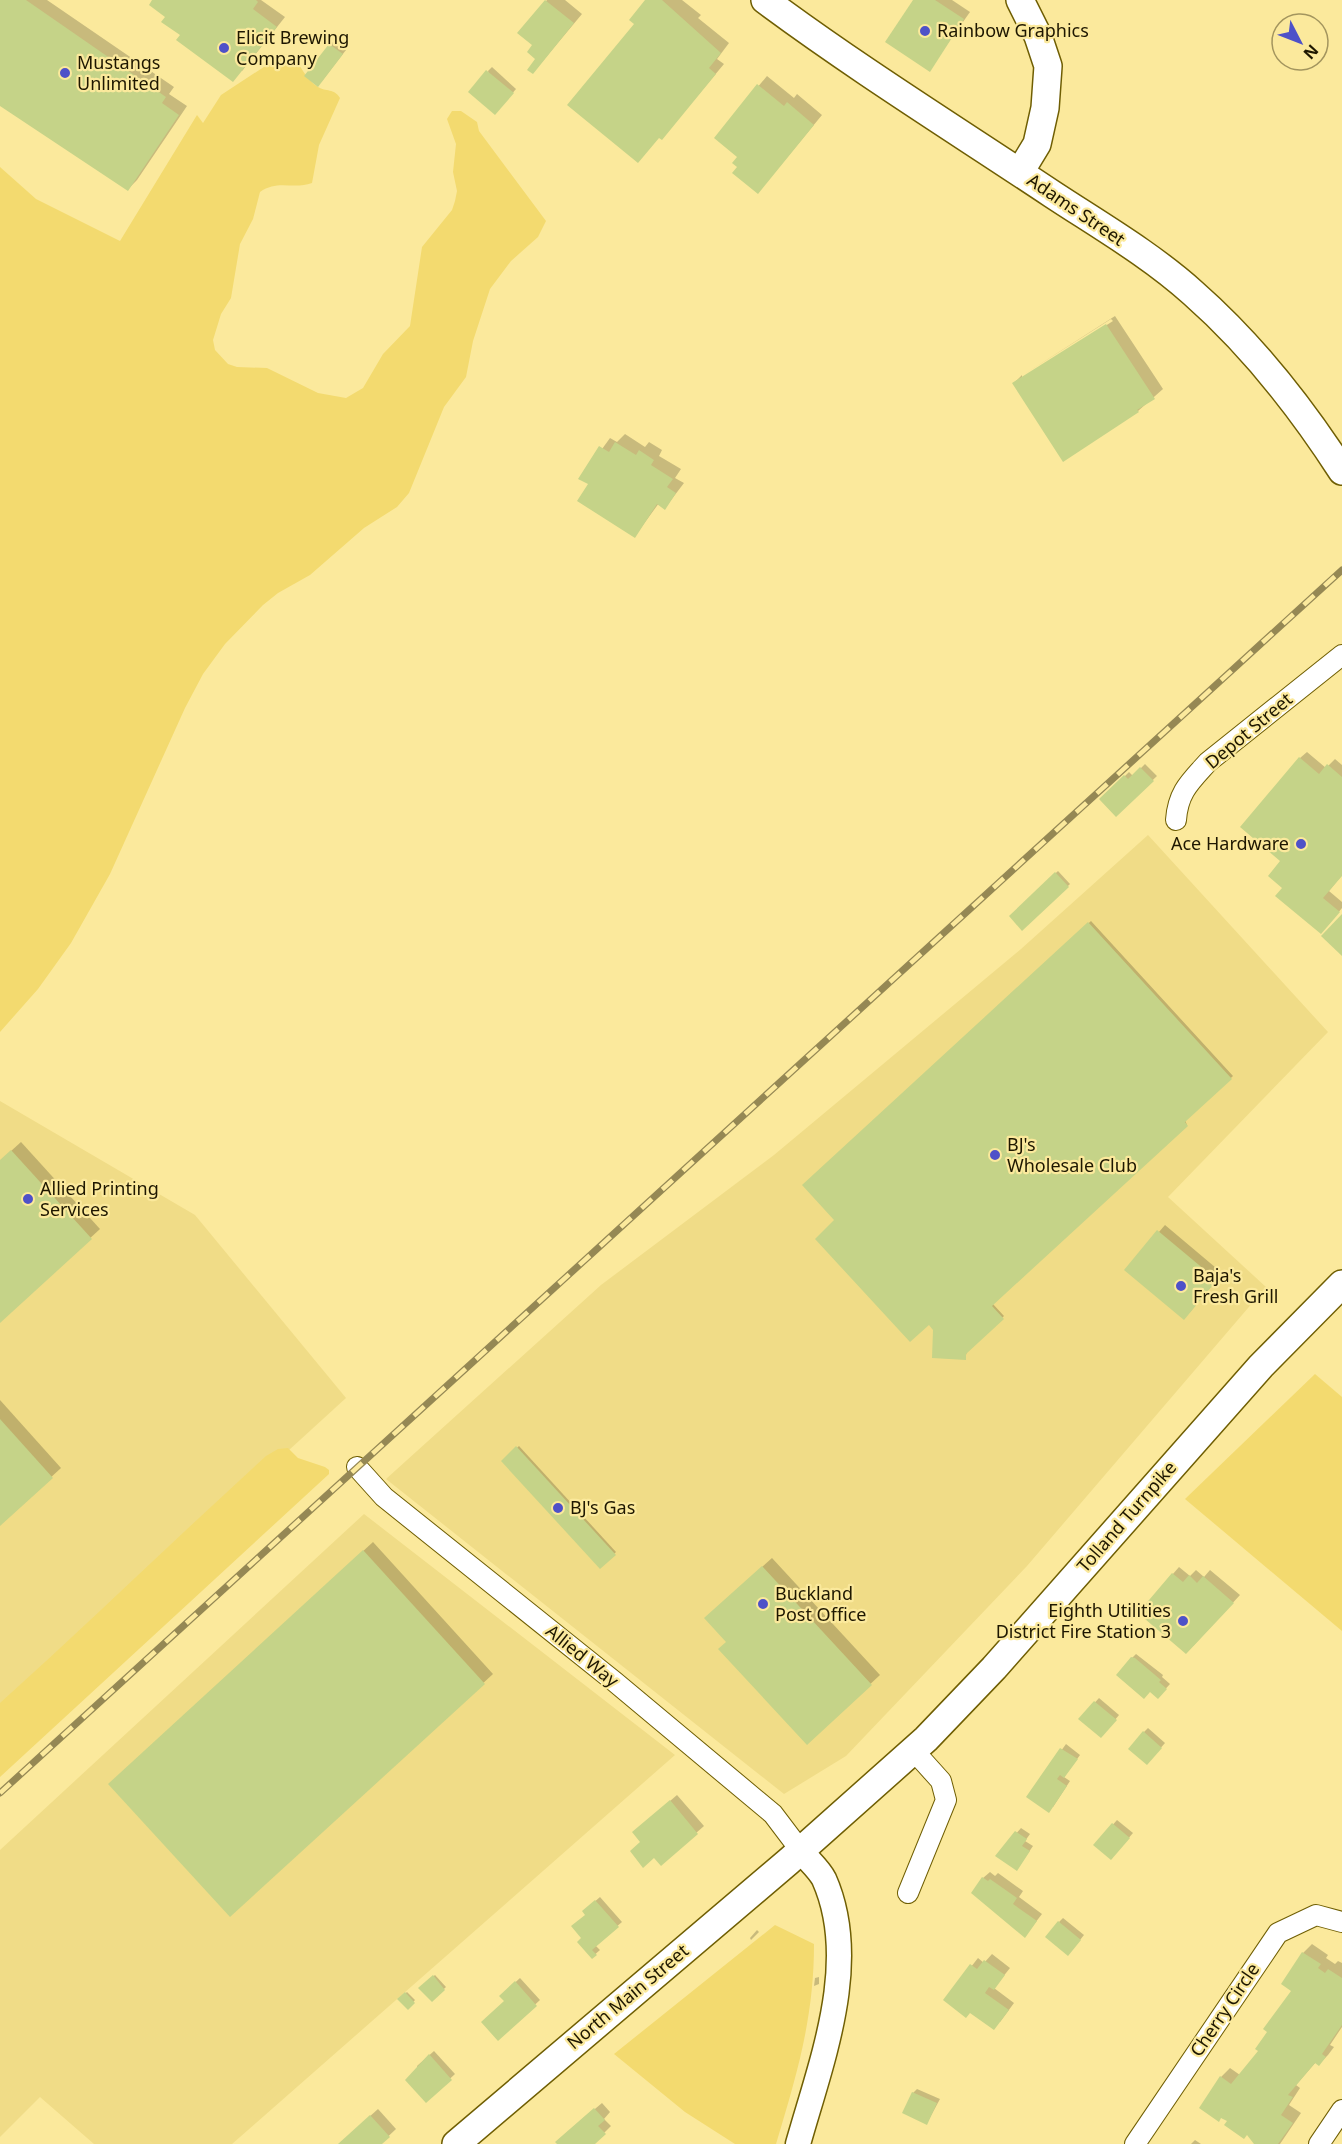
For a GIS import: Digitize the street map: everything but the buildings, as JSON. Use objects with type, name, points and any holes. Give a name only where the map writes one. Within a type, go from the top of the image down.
[{"type":"main road","name":"Adams Street","points":[[765,0],[835,52],[1120,238],[1191,291],[1234,331],[1265,367],[1342,471]]},
{"type":"main road","points":[[1020,0],[1038,36],[1048,66],[1046,108],[1037,144],[1020,172]]},
{"type":"main road","name":"Tolland Turnpike","points":[[801,1851],[914,1751],[994,1668],[1261,1366],[1342,1284]]},
{"type":"main road","name":"North Main Street","points":[[456,2144],[801,1851]]},
{"type":"street","name":"Depot Street","points":[[1176,820],[1177,802],[1189,783],[1208,762],[1342,655]]},
{"type":"street","name":"Allied Way","points":[[357,1467],[384,1497],[615,1682],[772,1814],[801,1851]]},
{"type":"street","points":[[908,1893],[946,1800],[941,1781],[914,1751]]},
{"type":"street","points":[[798,2144],[828,2039],[837,1975],[838,1923],[823,1878],[801,1851]]},
{"type":"street","name":"Cherry Circle","points":[[1135,2144],[1278,1933],[1316,1915],[1342,1922]]},
{"type":"street","points":[[1319,2144],[1342,2110]]},
{"type":"shaded area","points":[[293,55],[310,81],[321,88],[333,91],[340,98],[319,145],[312,183],[298,186],[273,186],[260,192],[253,219],[240,244],[231,298],[221,314],[213,340],[215,350],[228,364],[237,367],[267,368],[318,393],[346,398],[363,388],[383,354],[410,326],[422,247],[452,210],[455,201],[457,191],[453,172],[456,144],[447,119],[452,111],[461,111],[477,122],[479,131],[546,221],[538,237],[511,261],[490,289],[473,341],[466,377],[444,407],[409,493],[397,507],[364,528],[310,575],[278,593],[263,605],[225,644],[203,674],[185,708],[110,874],[71,943],[38,989],[0,1032],[0,167],[36,199],[120,241],[197,115],[203,123],[221,95],[279,57]]},
{"type":"shaded area","points":[[1148,835],[1328,1032],[1168,1197],[1266,1287],[1027,1566],[846,1756],[784,1794],[386,1479],[601,1285],[774,1155],[1021,949]]},
{"type":"shaded area","points":[[0,1101],[195,1215],[346,1398],[0,1714]]},
{"type":"shaded area","points":[[1315,1374],[1342,1397],[1342,1631],[1185,1499]]},
{"type":"shaded area","points":[[288,1448],[298,1458],[325,1467],[329,1470],[329,1474],[0,1777],[0,1703],[266,1456],[278,1449]]},
{"type":"shaded area","points":[[364,1514],[675,1755],[232,2144],[94,2144],[40,2097],[0,2137],[0,1850]]},
{"type":"shaded area","points":[[775,1925],[814,1944],[808,2021],[776,2144],[735,2144],[685,2112],[614,2054]]},
{"type":"railway","points":[[0,1793],[1342,570]]},
{"type":"place","name":"Rainbow Graphics","points":[[925,31]]},
{"type":"place","name":"Elicit Brewing Company","points":[[224,48]]},
{"type":"place","name":"Mustangs Unlimited","points":[[65,73]]},
{"type":"place","name":"Ace Hardware","points":[[1301,844]]},
{"type":"place","name":"BJ's Wholesale Club","points":[[995,1155]]},
{"type":"place","name":"Allied Printing Services","points":[[28,1199]]},
{"type":"place","name":"Baja's Fresh Grill","points":[[1181,1286]]},
{"type":"place","name":"BJ's Gas","points":[[558,1508]]},
{"type":"place","name":"Buckland Post Office","points":[[763,1604]]},
{"type":"place","name":"Eighth Utilities District Fire Station 3","points":[[1183,1621]]}]
